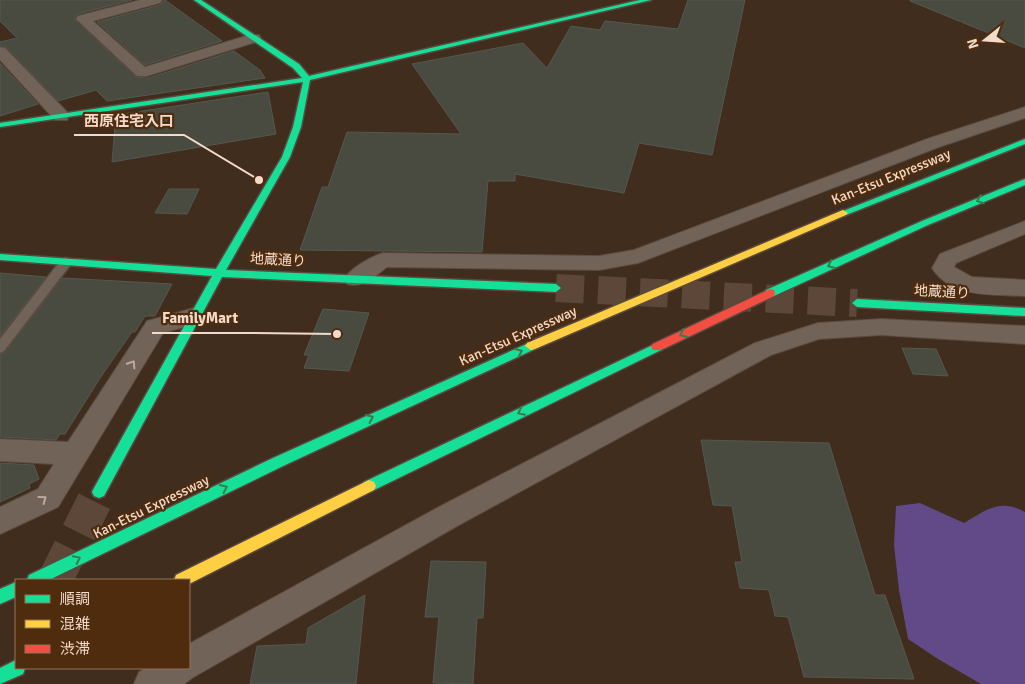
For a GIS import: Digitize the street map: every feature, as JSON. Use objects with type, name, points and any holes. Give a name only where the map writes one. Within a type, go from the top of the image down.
[{"type":"main road","points":[[197,0],[296,66],[307,79]]},
{"type":"main road","points":[[0,124],[307,79],[648,0]]},
{"type":"main road","points":[[99,492],[194,316],[286,157],[297,127],[307,79]]},
{"type":"main road","name":"Kan-Etsu Expressway","points":[[36,579],[379,414],[691,275],[896,190],[1025,141]]},
{"type":"main road","points":[[183,579],[445,448],[734,310],[936,218],[1025,182]]},
{"type":"main road","name":"地蔵通り","points":[[0,257],[219,272],[556,288]]},
{"type":"main road","name":"地蔵通り","points":[[857,303],[1025,312]]},
{"type":"main road","points":[[0,597],[15,590]]},
{"type":"main road","points":[[0,677],[15,669]]},
{"type":"street","points":[[155,0],[83,20],[142,73],[254,38]]},
{"type":"street","points":[[0,51],[61,116]]},
{"type":"street","points":[[355,279],[384,260],[598,263],[638,256],[933,143],[1025,112]]},
{"type":"street","points":[[1025,227],[947,259],[943,268],[949,276],[968,284],[1025,288]]},
{"type":"street","points":[[0,521],[48,498],[155,327],[194,316]]},
{"type":"street","points":[[190,661],[447,517],[763,349],[818,331],[881,327],[1025,335]]},
{"type":"street","points":[[0,450],[75,454]]},
{"type":"street","points":[[151,684],[177,669]]},
{"type":"lane","points":[[0,348],[66,262]]},
{"type":"shaded area","points":[[920,503],[964,523],[993,507],[1008,506],[1025,512],[1025,684],[981,684],[908,639],[899,590],[894,545],[896,506]]},
{"type":"building","points":[[0,0],[132,0],[78,14],[74,19],[136,77],[148,78],[234,51],[260,70],[265,78],[107,101],[96,90],[58,101],[6,47],[0,45],[0,42],[17,38],[0,21]]},
{"type":"building","points":[[164,0],[222,41],[145,65],[97,22],[160,5]]},
{"type":"building","points":[[688,0],[745,0],[712,155],[639,143],[624,193],[515,174],[515,181],[488,181],[482,252],[300,250],[322,187],[328,187],[347,132],[461,134],[412,64],[523,43],[547,68],[571,26],[600,30],[605,21],[678,29]]},
{"type":"building","points":[[1025,0],[1025,48],[910,1]]},
{"type":"building","points":[[0,63],[38,104],[0,116]]},
{"type":"building","points":[[268,92],[276,134],[112,162],[116,115]]},
{"type":"building","points":[[169,189],[199,189],[187,214],[155,213]]},
{"type":"building","points":[[0,273],[46,277],[0,336]]},
{"type":"building","points":[[62,278],[172,284],[155,316],[145,316],[135,332],[132,332],[65,434],[60,434],[56,440],[0,437],[0,355],[5,352]]},
{"type":"building","points":[[323,309],[369,313],[349,371],[304,368],[309,355],[304,355]]},
{"type":"building","points":[[902,348],[936,349],[948,376],[913,374]]},
{"type":"building","points":[[701,440],[829,443],[875,595],[885,595],[914,679],[804,677],[788,617],[775,616],[769,590],[740,588],[735,562],[742,562],[732,506],[713,505]]},
{"type":"building","points":[[0,463],[34,465],[39,479],[29,484],[30,488],[0,502]]},
{"type":"building","points":[[431,561],[486,562],[483,618],[477,618],[473,684],[433,683],[439,617],[425,617]]},
{"type":"building","points":[[365,595],[356,684],[250,684],[257,646],[306,644],[308,628]]},
{"type":"tunnel","points":[[556,288],[857,303]]},
{"type":"tunnel","points":[[56,579],[99,492]]},
{"type":"traffic: fast","points":[[197,0],[296,66],[307,79]]},
{"type":"traffic: fast","points":[[0,125],[307,79],[648,0]]},
{"type":"traffic: fast","points":[[99,492],[194,316],[286,157],[297,127],[307,79]]},
{"type":"traffic: fast","points":[[843,213],[1025,141]]},
{"type":"traffic: fast","points":[[770,293],[925,223],[1025,182]]},
{"type":"traffic: fast","points":[[0,257],[219,273],[556,288]]},
{"type":"traffic: fast","points":[[857,303],[1025,312]]},
{"type":"traffic: fast","points":[[36,579],[278,462],[531,346]]},
{"type":"traffic: fast","points":[[369,486],[657,347]]},
{"type":"traffic: fast","points":[[0,597],[15,590]]},
{"type":"traffic: fast","points":[[0,677],[15,669]]},
{"type":"traffic: slow","points":[[531,346],[843,213]]},
{"type":"traffic: slow","points":[[183,579],[369,486]]},
{"type":"traffic: jam","points":[[657,347],[770,293]]},
{"type":"place","name":"西原住宅入口","points":[[259,180]]},
{"type":"place","name":"FamilyMart","points":[[337,334]]}]
